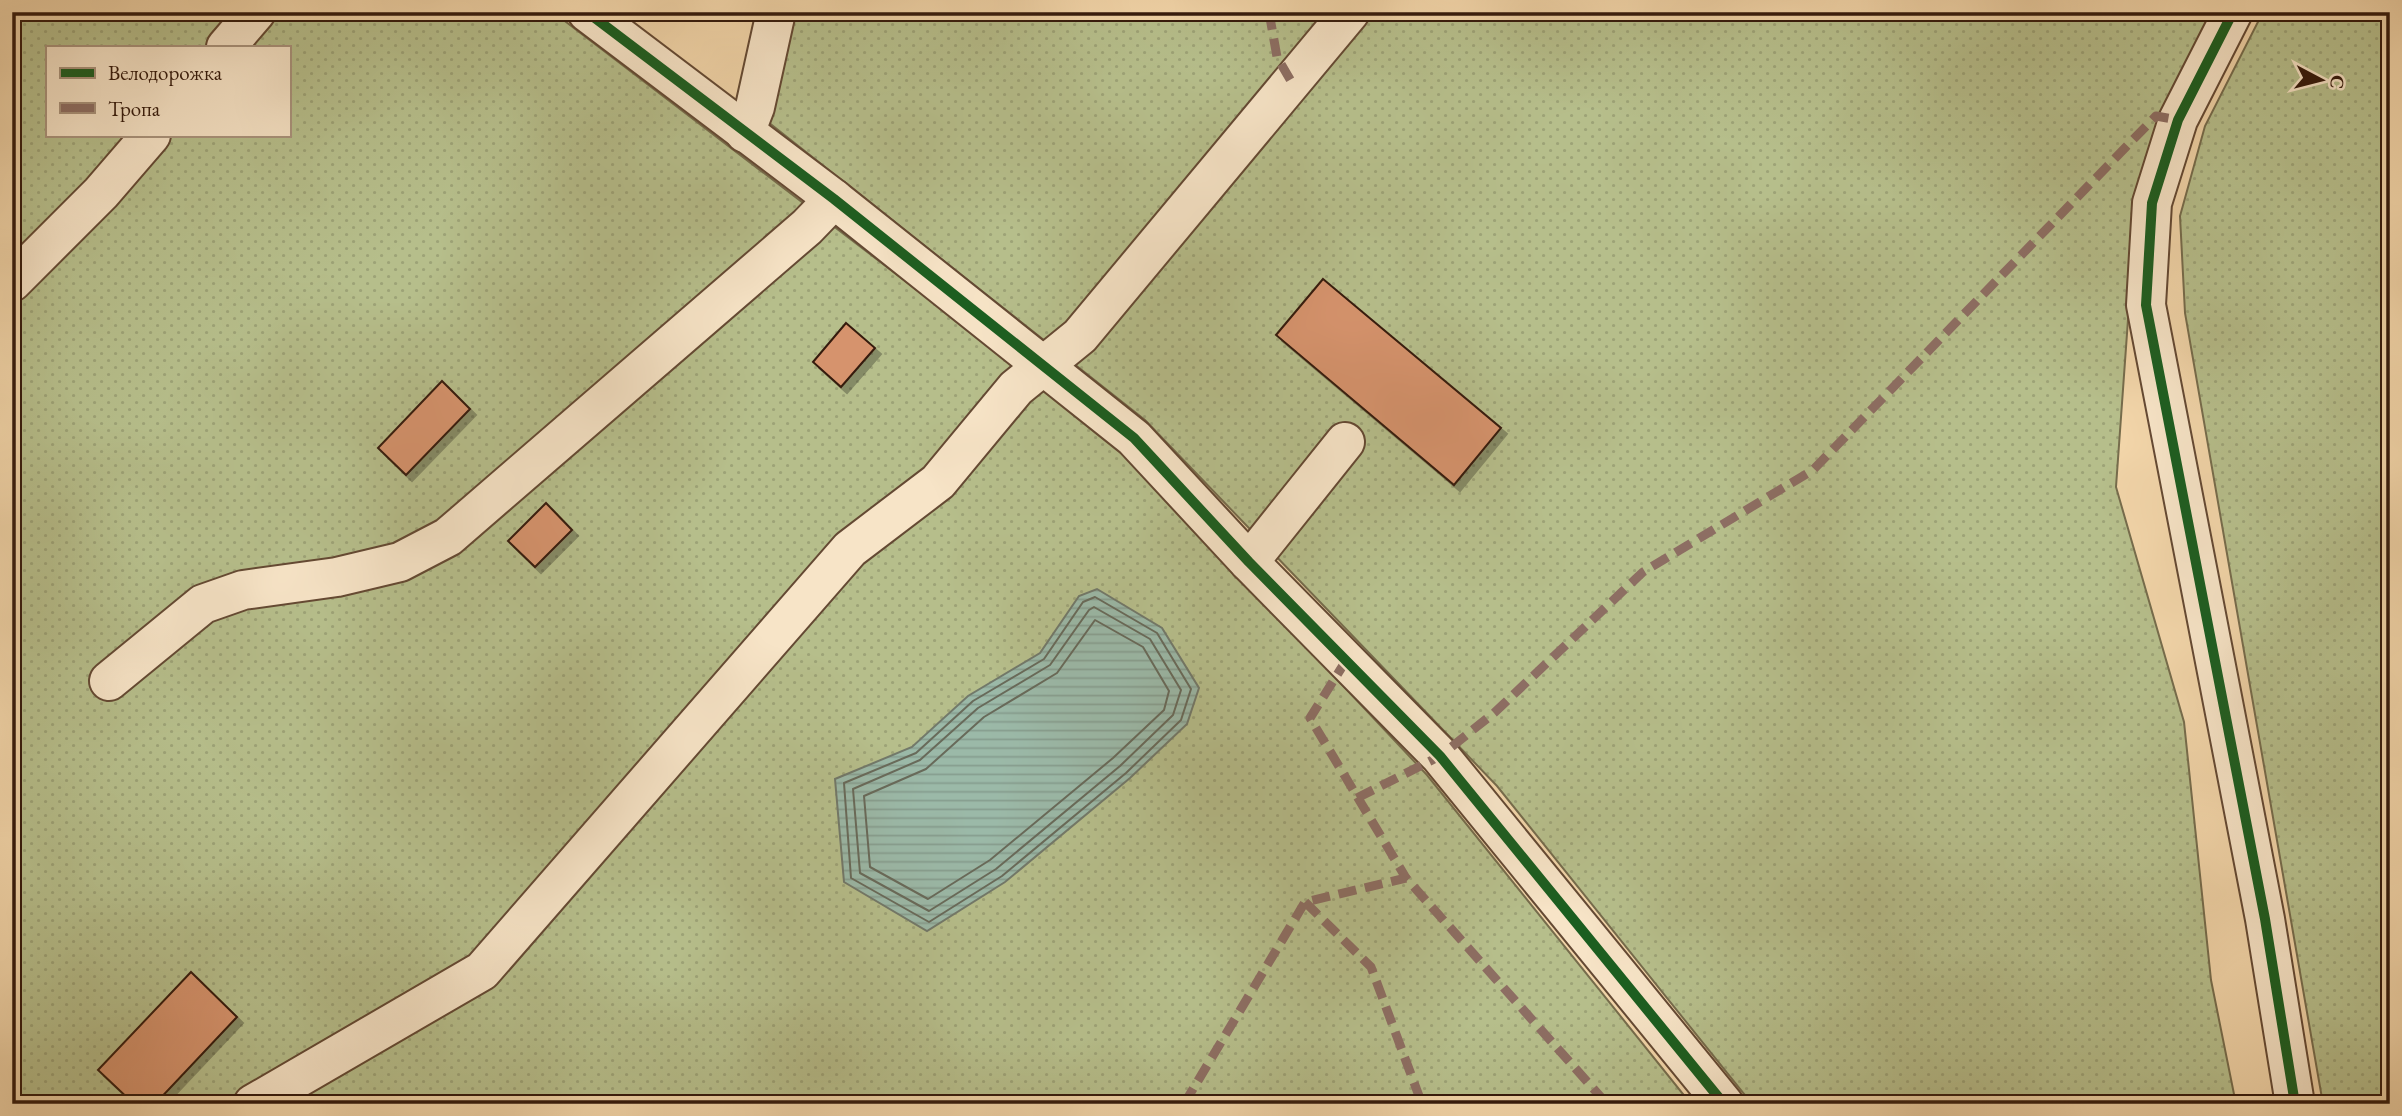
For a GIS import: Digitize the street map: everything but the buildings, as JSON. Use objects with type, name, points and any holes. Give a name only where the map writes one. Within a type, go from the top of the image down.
[{"type":"street","points":[[227,46],[256,12]]},
{"type":"street","points":[[587,12],[834,199],[1135,438],[1249,562],[1440,756],[1724,1104]]},
{"type":"street","points":[[745,133],[755,107],[776,12]]},
{"type":"street","points":[[253,1104],[482,971],[849,549],[938,482],[1016,388],[1080,336],[1350,12]]},
{"type":"street","points":[[2233,12],[2178,120],[2152,204],[2146,305],[2265,919],[2295,1104]]},
{"type":"street","points":[[12,282],[101,193],[150,136]]},
{"type":"street","points":[[109,681],[203,604],[243,590],[337,577],[400,562],[448,537],[807,228],[834,199]]},
{"type":"street","points":[[1249,562],[1345,442]]},
{"type":"green space","points":[[12,12],[553,12],[1048,390],[1124,453],[1427,775],[1691,1104],[12,1104]]},
{"type":"green space","points":[[758,12],[1069,12],[1076,21],[1085,12],[2220,12],[2136,208],[2116,487],[2184,722],[2211,980],[2236,1104],[1752,1104],[1497,786],[1145,420],[739,99]]},
{"type":"green space","points":[[2263,12],[2390,12],[2390,1104],[2323,1104],[2185,313],[2180,216],[2205,126]]},
{"type":"water","points":[[1097,589],[1162,628],[1199,688],[1187,724],[1130,778],[1005,882],[927,931],[844,882],[835,779],[912,747],[968,696],[1040,653],[1079,596]]},
{"type":"marked path","points":[[1269,12],[1277,57],[1291,81]]},
{"type":"marked path","points":[[1357,798],[1440,756],[1494,713],[1643,572],[1813,470],[2156,116],[2178,120]]},
{"type":"marked path","points":[[1347,659],[1310,718],[1406,878]]},
{"type":"marked path","points":[[1184,1104],[1305,902],[1406,878],[1607,1104]]},
{"type":"marked path","points":[[1305,902],[1371,967],[1422,1104]]},
{"type":"cycle path","points":[[587,12],[834,199],[1134,438],[1249,562],[1440,756],[1724,1104]]},
{"type":"cycle path","points":[[2233,12],[2178,120],[2152,203],[2146,305],[2265,919],[2295,1104]]}]
